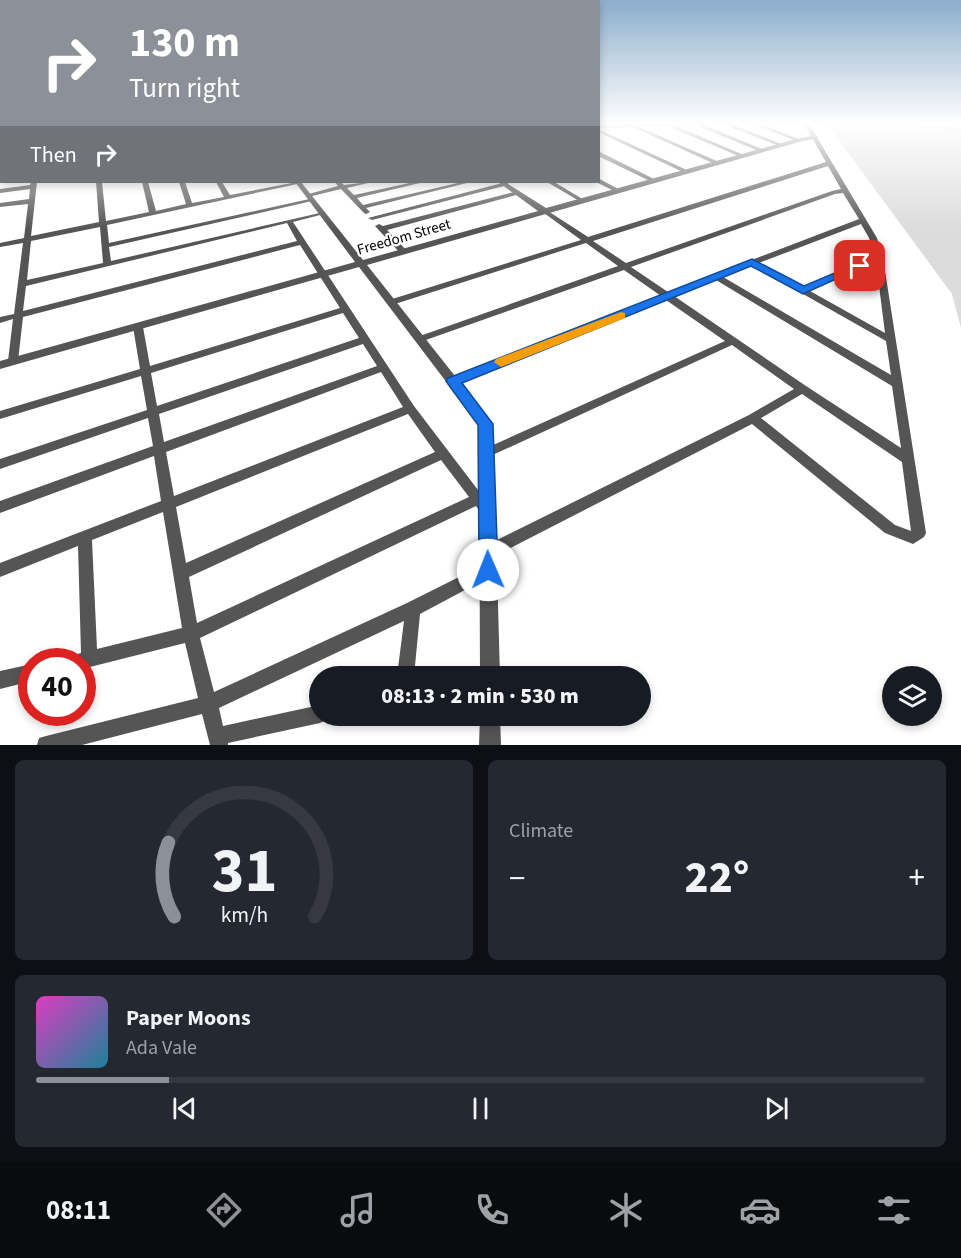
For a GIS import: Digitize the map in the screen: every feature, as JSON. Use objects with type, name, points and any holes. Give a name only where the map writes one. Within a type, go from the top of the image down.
[{"type":"street","points":[[610,159],[654,181]]},
{"type":"street","points":[[660,159],[687,172]]},
{"type":"street","points":[[708,159],[717,163]]},
{"type":"street","name":"Freedom Street","points":[[0,365],[733,159]]},
{"type":"street","points":[[753,418],[890,529],[913,538],[919,533],[879,258],[873,238],[861,221],[827,159]]},
{"type":"street","points":[[392,302],[830,164]]},
{"type":"street","points":[[600,181],[618,191]]},
{"type":"street","points":[[99,183],[107,264]]},
{"type":"street","points":[[145,183],[153,213]]},
{"type":"street","points":[[182,183],[190,206]]},
{"type":"street","points":[[220,183],[228,198]]},
{"type":"street","points":[[256,183],[261,191]]},
{"type":"street","points":[[0,245],[294,183]]},
{"type":"street","points":[[299,183],[486,424],[490,666]]},
{"type":"street","points":[[352,197],[416,183]]},
{"type":"street","points":[[362,207],[464,183]]},
{"type":"street","points":[[372,218],[503,183],[802,389],[908,459]]},
{"type":"street","points":[[552,183],[583,201]]},
{"type":"street","points":[[0,191],[34,184],[13,361]]},
{"type":"street","points":[[105,246],[310,197],[340,184],[404,252]]},
{"type":"street","points":[[420,339],[834,192],[845,191]]},
{"type":"street","points":[[382,229],[518,193]]},
{"type":"street","points":[[0,205],[32,201]]},
{"type":"street","points":[[22,284],[322,213]]},
{"type":"street","points":[[289,221],[382,368],[487,511]]},
{"type":"street","points":[[453,381],[861,221]]},
{"type":"street","points":[[0,320],[302,242]]},
{"type":"street","points":[[803,291],[879,258]]},
{"type":"street","points":[[752,262],[890,339]]},
{"type":"street","points":[[717,277],[897,384]]},
{"type":"street","points":[[0,415],[344,310]]},
{"type":"street","points":[[138,327],[192,634],[218,741],[309,717]]},
{"type":"street","points":[[0,464],[364,340]]},
{"type":"street","points":[[486,453],[733,340]]},
{"type":"street","points":[[0,507],[382,368]]},
{"type":"street","points":[[488,552],[753,418],[802,389]]},
{"type":"street","points":[[0,570],[410,409]]},
{"type":"street","points":[[181,573],[444,453]]},
{"type":"street","points":[[96,657],[192,634],[478,499]]},
{"type":"street","points":[[82,648],[85,537]]},
{"type":"street","points":[[46,745],[83,740],[208,704],[413,609],[488,570]]},
{"type":"street","points":[[407,666],[413,609]]},
{"type":"street","points":[[0,680],[18,676]]},
{"type":"street","points":[[490,726],[490,745]]},
{"type":"shaded area","points":[[853,159],[961,159],[961,328],[952,294]]},
{"type":"slow traffic","points":[[501,362],[621,316]]},
{"type":"route","points":[[488,570],[486,424],[453,381],[669,297],[752,262],[803,291],[860,266]]}]
